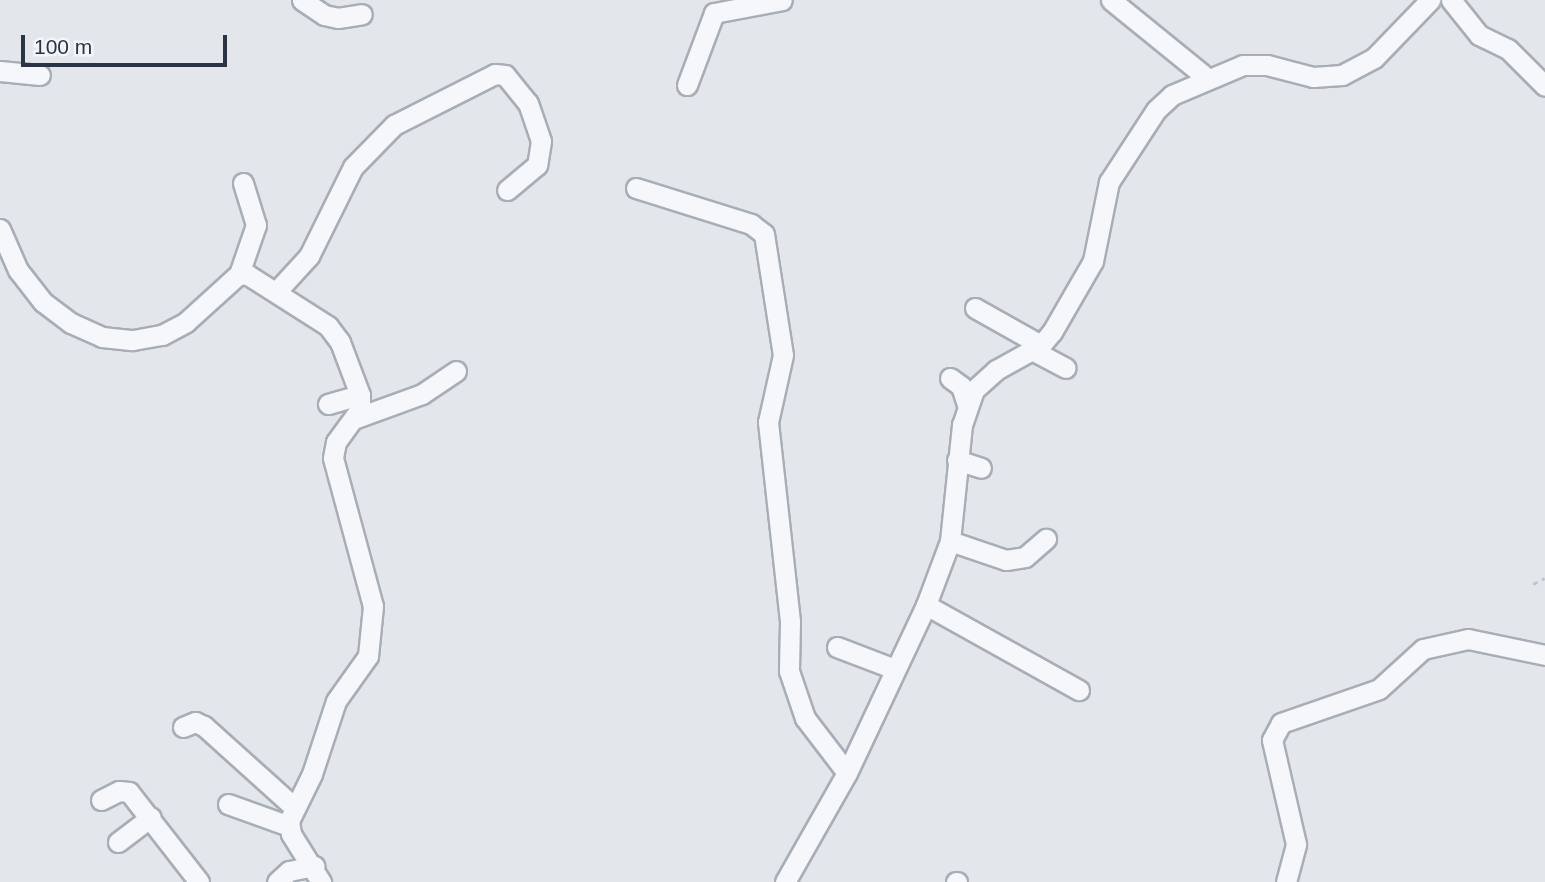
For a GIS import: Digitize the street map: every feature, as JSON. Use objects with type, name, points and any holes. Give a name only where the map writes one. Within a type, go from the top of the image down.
[{"type":"street","points":[[302,0],[324,15],[338,18],[362,14]]},
{"type":"street","points":[[687,85],[715,13],[782,0]]},
{"type":"street","points":[[1111,0],[1207,78]]},
{"type":"street","points":[[785,882],[846,773],[926,605],[950,541],[957,460],[967,404],[984,379],[1037,347],[1089,272],[1105,197],[1117,169],[1163,103],[1207,78],[1255,64],[1313,77],[1342,75],[1374,58],[1430,0]]},
{"type":"street","points":[[1451,0],[1479,35],[1508,49],[1545,86]]},
{"type":"street","points":[[0,71],[40,75]]},
{"type":"street","points":[[276,292],[309,256],[353,167],[394,125],[495,74],[505,75],[528,103],[541,141],[537,165],[507,190]]},
{"type":"street","points":[[0,229],[18,270],[43,302],[71,323],[102,337],[133,340],[162,335],[186,322],[239,274],[256,225],[243,183]]},
{"type":"street","points":[[636,188],[751,224],[764,234],[783,355],[768,422],[790,622],[789,671],[805,718],[846,773]]},
{"type":"street","points":[[239,274],[276,292],[335,333],[360,395],[356,418],[336,442],[333,458],[372,599],[370,650],[336,701],[312,774],[292,817]]},
{"type":"street","points":[[975,308],[1066,368]]},
{"type":"street","points":[[356,418],[422,394],[456,371]]},
{"type":"street","points":[[950,378],[961,386],[967,404]]},
{"type":"street","points":[[328,404],[360,395]]},
{"type":"street","points":[[957,460],[981,468]]},
{"type":"street","points":[[950,541],[1006,560],[1026,557],[1046,539]]},
{"type":"street","points":[[926,605],[1079,690]]},
{"type":"street","points":[[1286,882],[1296,844],[1272,740],[1281,723],[1379,689],[1423,649],[1468,639],[1545,654]]},
{"type":"street","points":[[837,648],[895,669]]},
{"type":"street","points":[[183,726],[195,722],[204,726],[292,817],[318,874]]},
{"type":"street","points":[[101,800],[125,790],[151,817],[199,882]]},
{"type":"street","points":[[228,804],[292,817]]},
{"type":"street","points":[[118,842],[151,817]]},
{"type":"street","points":[[277,882],[289,871],[318,874]]},
{"type":"path","points":[[1533,584],[1545,578]]}]
